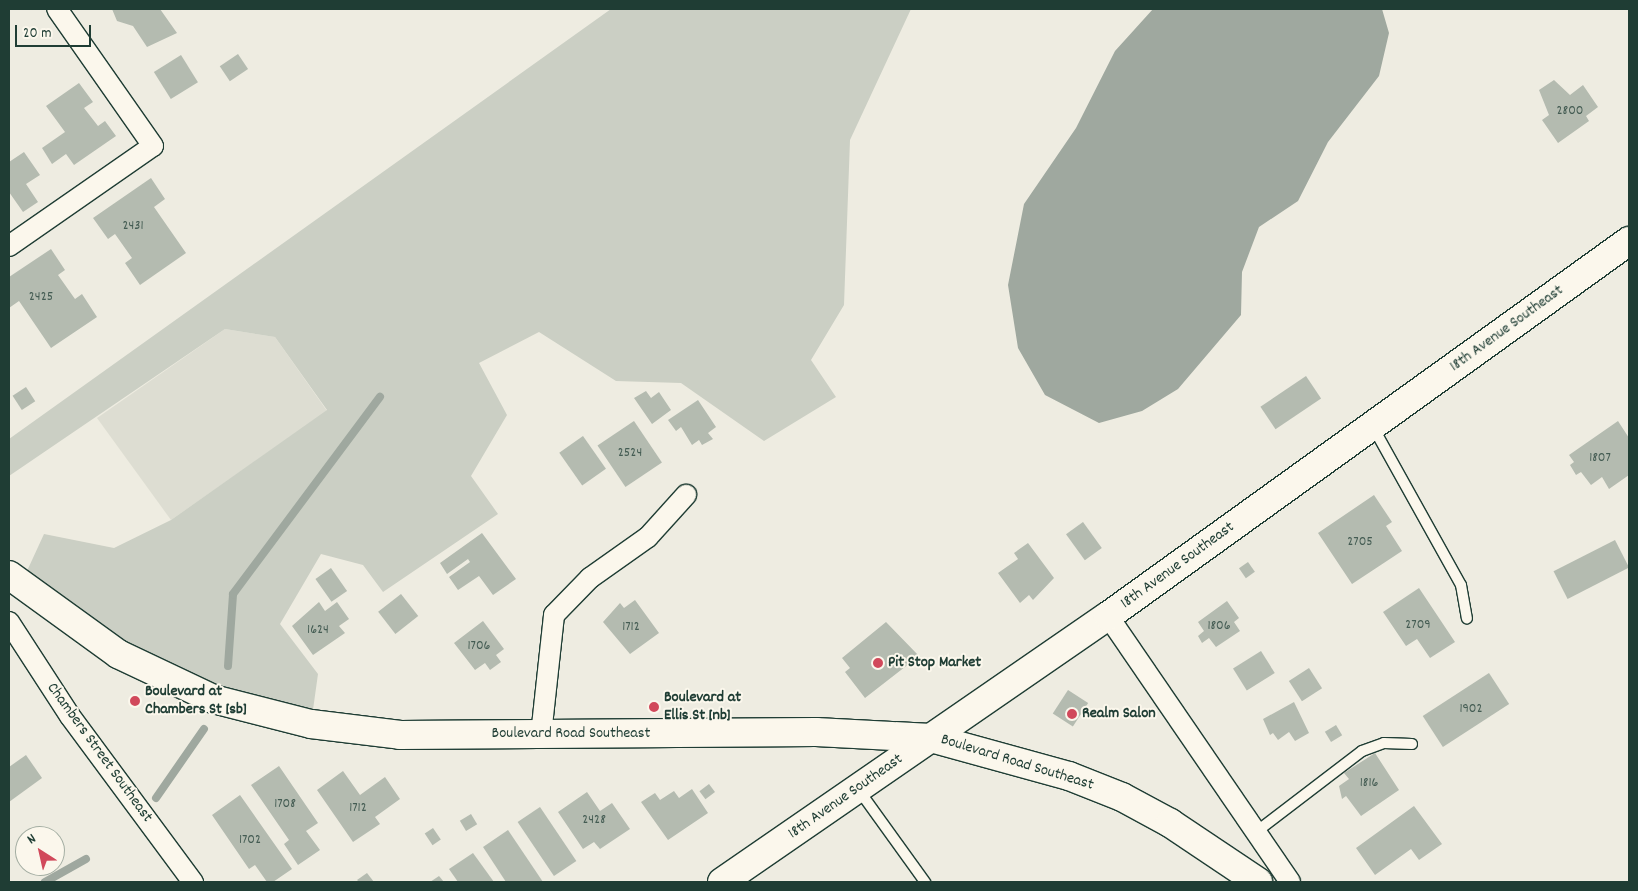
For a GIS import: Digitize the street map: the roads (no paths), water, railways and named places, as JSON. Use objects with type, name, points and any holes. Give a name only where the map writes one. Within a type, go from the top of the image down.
[{"type":"street","points":[[9,246],[153,146],[57,9]]},
{"type":"street","name":"18th Avenue Southeast","points":[[722,882],[1108,616],[1629,241]]},
{"type":"street","points":[[541,735],[554,614],[590,578],[648,537],[686,496]]},
{"type":"street","name":"Boulevard Road Southeast","points":[[9,575],[118,654],[213,699],[311,724],[400,735],[816,732],[931,738],[1070,776],[1122,797],[1170,823],[1258,882]]},
{"type":"street","points":[[1108,616],[1290,882]]},
{"type":"street","name":"Chambers Street Southeast","points":[[9,622],[70,716],[193,882]]},
{"type":"lane","points":[[1372,426],[1461,585],[1467,618]]},
{"type":"lane","points":[[1256,832],[1362,751],[1384,744],[1412,744]]},
{"type":"lane","points":[[857,789],[925,882]]},
{"type":"waterway","points":[[228,666],[233,594],[380,397]]},
{"type":"waterway","points":[[156,798],[204,729]]},
{"type":"waterway","points":[[45,882],[86,859]]},
{"type":"place","name":"Pit Stop Market","points":[[878,663]]},
{"type":"place","name":"Boulevard at Chambers St [sb]","points":[[135,701]]},
{"type":"place","name":"Boulevard at Ellis St [nb]","points":[[654,707]]},
{"type":"place","name":"Realm Salon","points":[[1072,714]]}]
